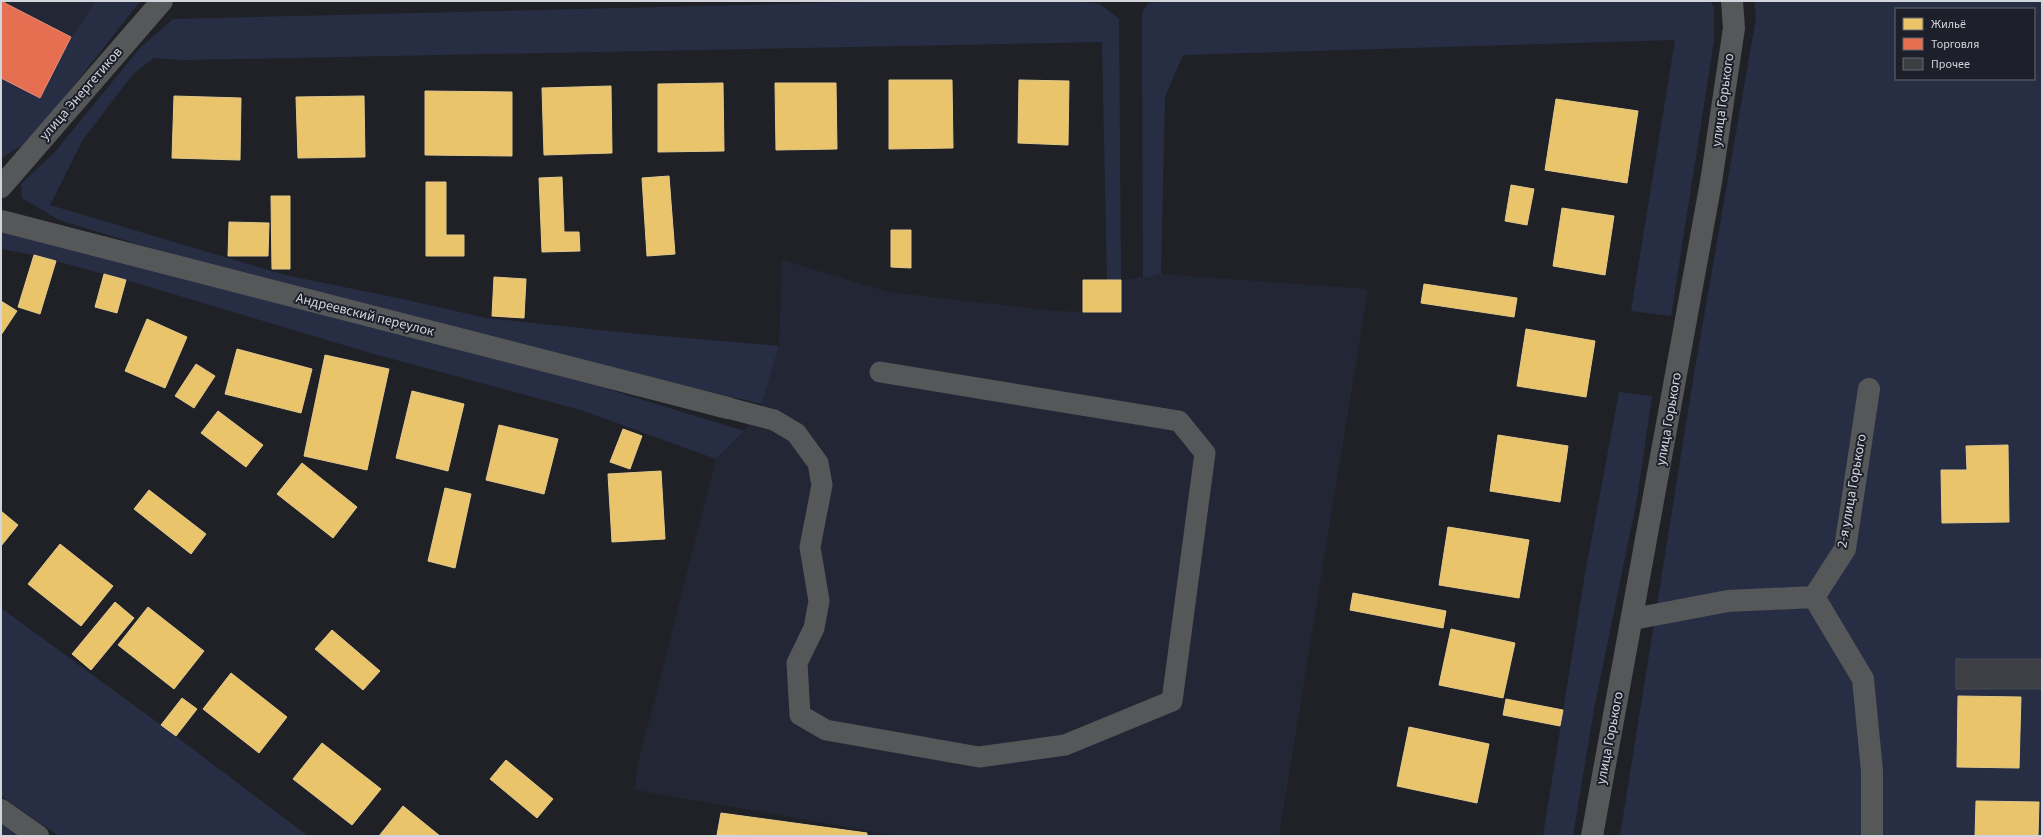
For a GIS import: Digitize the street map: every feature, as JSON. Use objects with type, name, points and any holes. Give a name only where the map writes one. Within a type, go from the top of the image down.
[{"type":"street","name":"улица Энергетиков","points":[[1,188],[162,1]]},
{"type":"street","name":"улица Горького","points":[[1592,836],[1633,620],[1711,182],[1734,28],[1732,1]]},
{"type":"street","name":"Андреевский переулок","points":[[1,221],[728,408]]},
{"type":"street","name":"2-я улица Горького","points":[[1814,597],[1845,549],[1869,389]]},
{"type":"street","points":[[1633,620],[1728,601],[1814,597],[1863,680],[1872,771],[1872,836]]},
{"type":"street","points":[[1,810],[38,836]]},
{"type":"lane","points":[[728,408],[774,420],[796,433],[818,463],[822,485],[810,547],[819,601],[814,628],[797,663],[800,715],[826,730],[979,757],[1065,745],[1172,701],[1204,453],[1179,421],[880,372]]},
{"type":"shaded area","points":[[1,1],[96,1],[71,37],[40,98],[1,78]]},
{"type":"shaded area","points":[[96,1],[142,1],[138,4],[30,141],[1,158],[1,78],[40,98],[71,37]]},
{"type":"shaded area","points":[[901,1],[1072,1],[1100,4],[1119,19],[1121,280],[1107,280],[1102,42],[184,60],[154,58],[133,74],[82,141],[50,205],[285,275],[486,318],[617,332],[779,346],[762,404],[556,355],[203,264],[59,220],[22,198],[21,184],[55,152],[139,49],[173,19]]},
{"type":"shaded area","points":[[1171,1],[1710,1],[1714,7],[1714,41],[1671,316],[1631,311],[1675,40],[1183,55],[1165,97],[1161,274],[1143,278],[1142,13],[1148,3]]},
{"type":"shaded area","points":[[1754,1],[2042,1],[2042,836],[1620,836],[1694,374],[1756,18]]},
{"type":"shaded area","points":[[1,229],[601,387],[744,431],[716,459],[581,410],[374,354],[126,280],[34,255],[1,249]]},
{"type":"shaded area","points":[[782,260],[889,292],[1056,311],[1121,312],[1121,280],[1161,274],[1368,289],[1279,836],[898,836],[635,790],[637,768],[716,459],[744,431],[762,404],[779,346]]},
{"type":"shaded area","points":[[1619,392],[1652,396],[1637,499],[1594,709],[1573,836],[1543,836],[1585,574]]},
{"type":"shaded area","points":[[1,608],[161,725],[308,836],[59,836],[1,796]]},
{"type":"shaded area","points":[[1,822],[21,836],[1,836]]},
{"type":"building: Жильё","points":[[889,80],[952,80],[953,148],[889,149]]},
{"type":"building: Жильё","points":[[1019,80],[1069,81],[1068,145],[1018,143]]},
{"type":"building: Жильё","points":[[723,83],[724,151],[658,152],[658,84]]},
{"type":"building: Жильё","points":[[775,83],[836,83],[837,149],[776,150]]},
{"type":"building: Жильё","points":[[611,86],[612,153],[544,155],[542,88]]},
{"type":"building: Жильё","points":[[425,91],[512,92],[512,156],[425,155]]},
{"type":"building: Жильё","points":[[174,96],[241,98],[240,160],[172,158]]},
{"type":"building: Жильё","points":[[364,96],[365,157],[298,158],[296,97]]},
{"type":"building: Жильё","points":[[1556,99],[1638,111],[1627,183],[1545,170]]},
{"type":"building: Жильё","points":[[669,176],[675,254],[647,256],[642,178]]},
{"type":"building: Жильё","points":[[562,177],[564,232],[579,232],[580,251],[542,252],[539,178]]},
{"type":"building: Жильё","points":[[426,182],[446,182],[446,235],[464,235],[464,256],[426,256]]},
{"type":"building: Жильё","points":[[1511,185],[1534,189],[1527,225],[1505,221]]},
{"type":"building: Жильё","points":[[271,196],[290,196],[290,269],[272,269]]},
{"type":"building: Жильё","points":[[1562,208],[1614,216],[1605,275],[1553,266]]},
{"type":"building: Жильё","points":[[229,222],[269,223],[268,256],[228,256]]},
{"type":"building: Жильё","points":[[891,230],[911,230],[911,268],[891,267]]},
{"type":"building: Жильё","points":[[34,255],[56,261],[40,314],[18,307]]},
{"type":"building: Жильё","points":[[104,274],[126,280],[117,313],[95,307]]},
{"type":"building: Жильё","points":[[494,277],[526,279],[524,318],[492,316]]},
{"type":"building: Жильё","points":[[1083,280],[1121,280],[1121,312],[1083,312]]},
{"type":"building: Жильё","points":[[1424,284],[1517,298],[1514,317],[1421,303]]},
{"type":"building: Жильё","points":[[1,301],[17,311],[1,335]]},
{"type":"building: Жильё","points":[[147,319],[187,337],[165,388],[125,371]]},
{"type":"building: Жильё","points":[[1526,329],[1595,341],[1586,397],[1517,386]]},
{"type":"building: Жильё","points":[[237,349],[312,369],[301,413],[225,394]]},
{"type":"building: Жильё","points":[[325,355],[389,369],[367,470],[304,456]]},
{"type":"building: Жильё","points":[[196,364],[215,376],[194,408],[175,396]]},
{"type":"building: Жильё","points":[[412,391],[464,404],[448,471],[396,458]]},
{"type":"building: Жильё","points":[[218,411],[263,445],[246,467],[201,433]]},
{"type":"building: Жильё","points":[[499,425],[558,439],[544,494],[486,480]]},
{"type":"building: Жильё","points":[[623,429],[642,436],[630,469],[610,462]]},
{"type":"building: Жильё","points":[[1498,435],[1568,446],[1560,502],[1490,491]]},
{"type":"building: Жильё","points":[[2008,445],[2009,522],[1942,523],[1941,470],[1967,470],[1966,446]]},
{"type":"building: Жильё","points":[[302,463],[357,507],[333,538],[277,494]]},
{"type":"building: Жильё","points":[[661,471],[665,539],[612,542],[608,474]]},
{"type":"building: Жильё","points":[[445,488],[471,494],[455,568],[428,561]]},
{"type":"building: Жильё","points":[[149,490],[206,534],[191,554],[134,509]]},
{"type":"building: Жильё","points":[[1,511],[18,525],[1,546]]},
{"type":"building: Жильё","points":[[1448,527],[1529,540],[1519,598],[1439,585]]},
{"type":"building: Жильё","points":[[60,544],[113,586],[81,626],[28,584]]},
{"type":"building: Жильё","points":[[1353,593],[1446,611],[1443,628],[1350,610]]},
{"type":"building: Жильё","points":[[115,602],[134,618],[91,670],[72,654]]},
{"type":"building: Жильё","points":[[148,607],[204,651],[174,689],[118,645]]},
{"type":"building: Жильё","points":[[1451,629],[1515,643],[1503,698],[1439,685]]},
{"type":"building: Жильё","points":[[332,630],[380,671],[363,690],[315,649]]},
{"type":"building: Жильё","points":[[231,673],[287,717],[259,753],[203,709]]},
{"type":"building: Жильё","points":[[1958,696],[2021,697],[2019,768],[1957,767]]},
{"type":"building: Жильё","points":[[182,698],[197,709],[176,736],[161,725]]},
{"type":"building: Жильё","points":[[1506,699],[1563,710],[1560,726],[1503,715]]},
{"type":"building: Жильё","points":[[1409,727],[1489,744],[1477,803],[1397,786]]},
{"type":"building: Жильё","points":[[322,743],[381,789],[352,825],[293,779]]},
{"type":"building: Жильё","points":[[506,760],[553,799],[537,818],[490,779]]},
{"type":"building: Жильё","points":[[1976,801],[2039,802],[2038,836],[1975,836]]},
{"type":"building: Жильё","points":[[403,806],[440,836],[379,836]]},
{"type":"building: Жильё","points":[[721,813],[867,833],[867,836],[717,835]]},
{"type":"building: Торговля","points":[[1,1],[71,37],[40,98],[1,78]]},
{"type":"building: Прочее","points":[[1956,659],[2042,659],[2042,689],[1956,689]]}]
